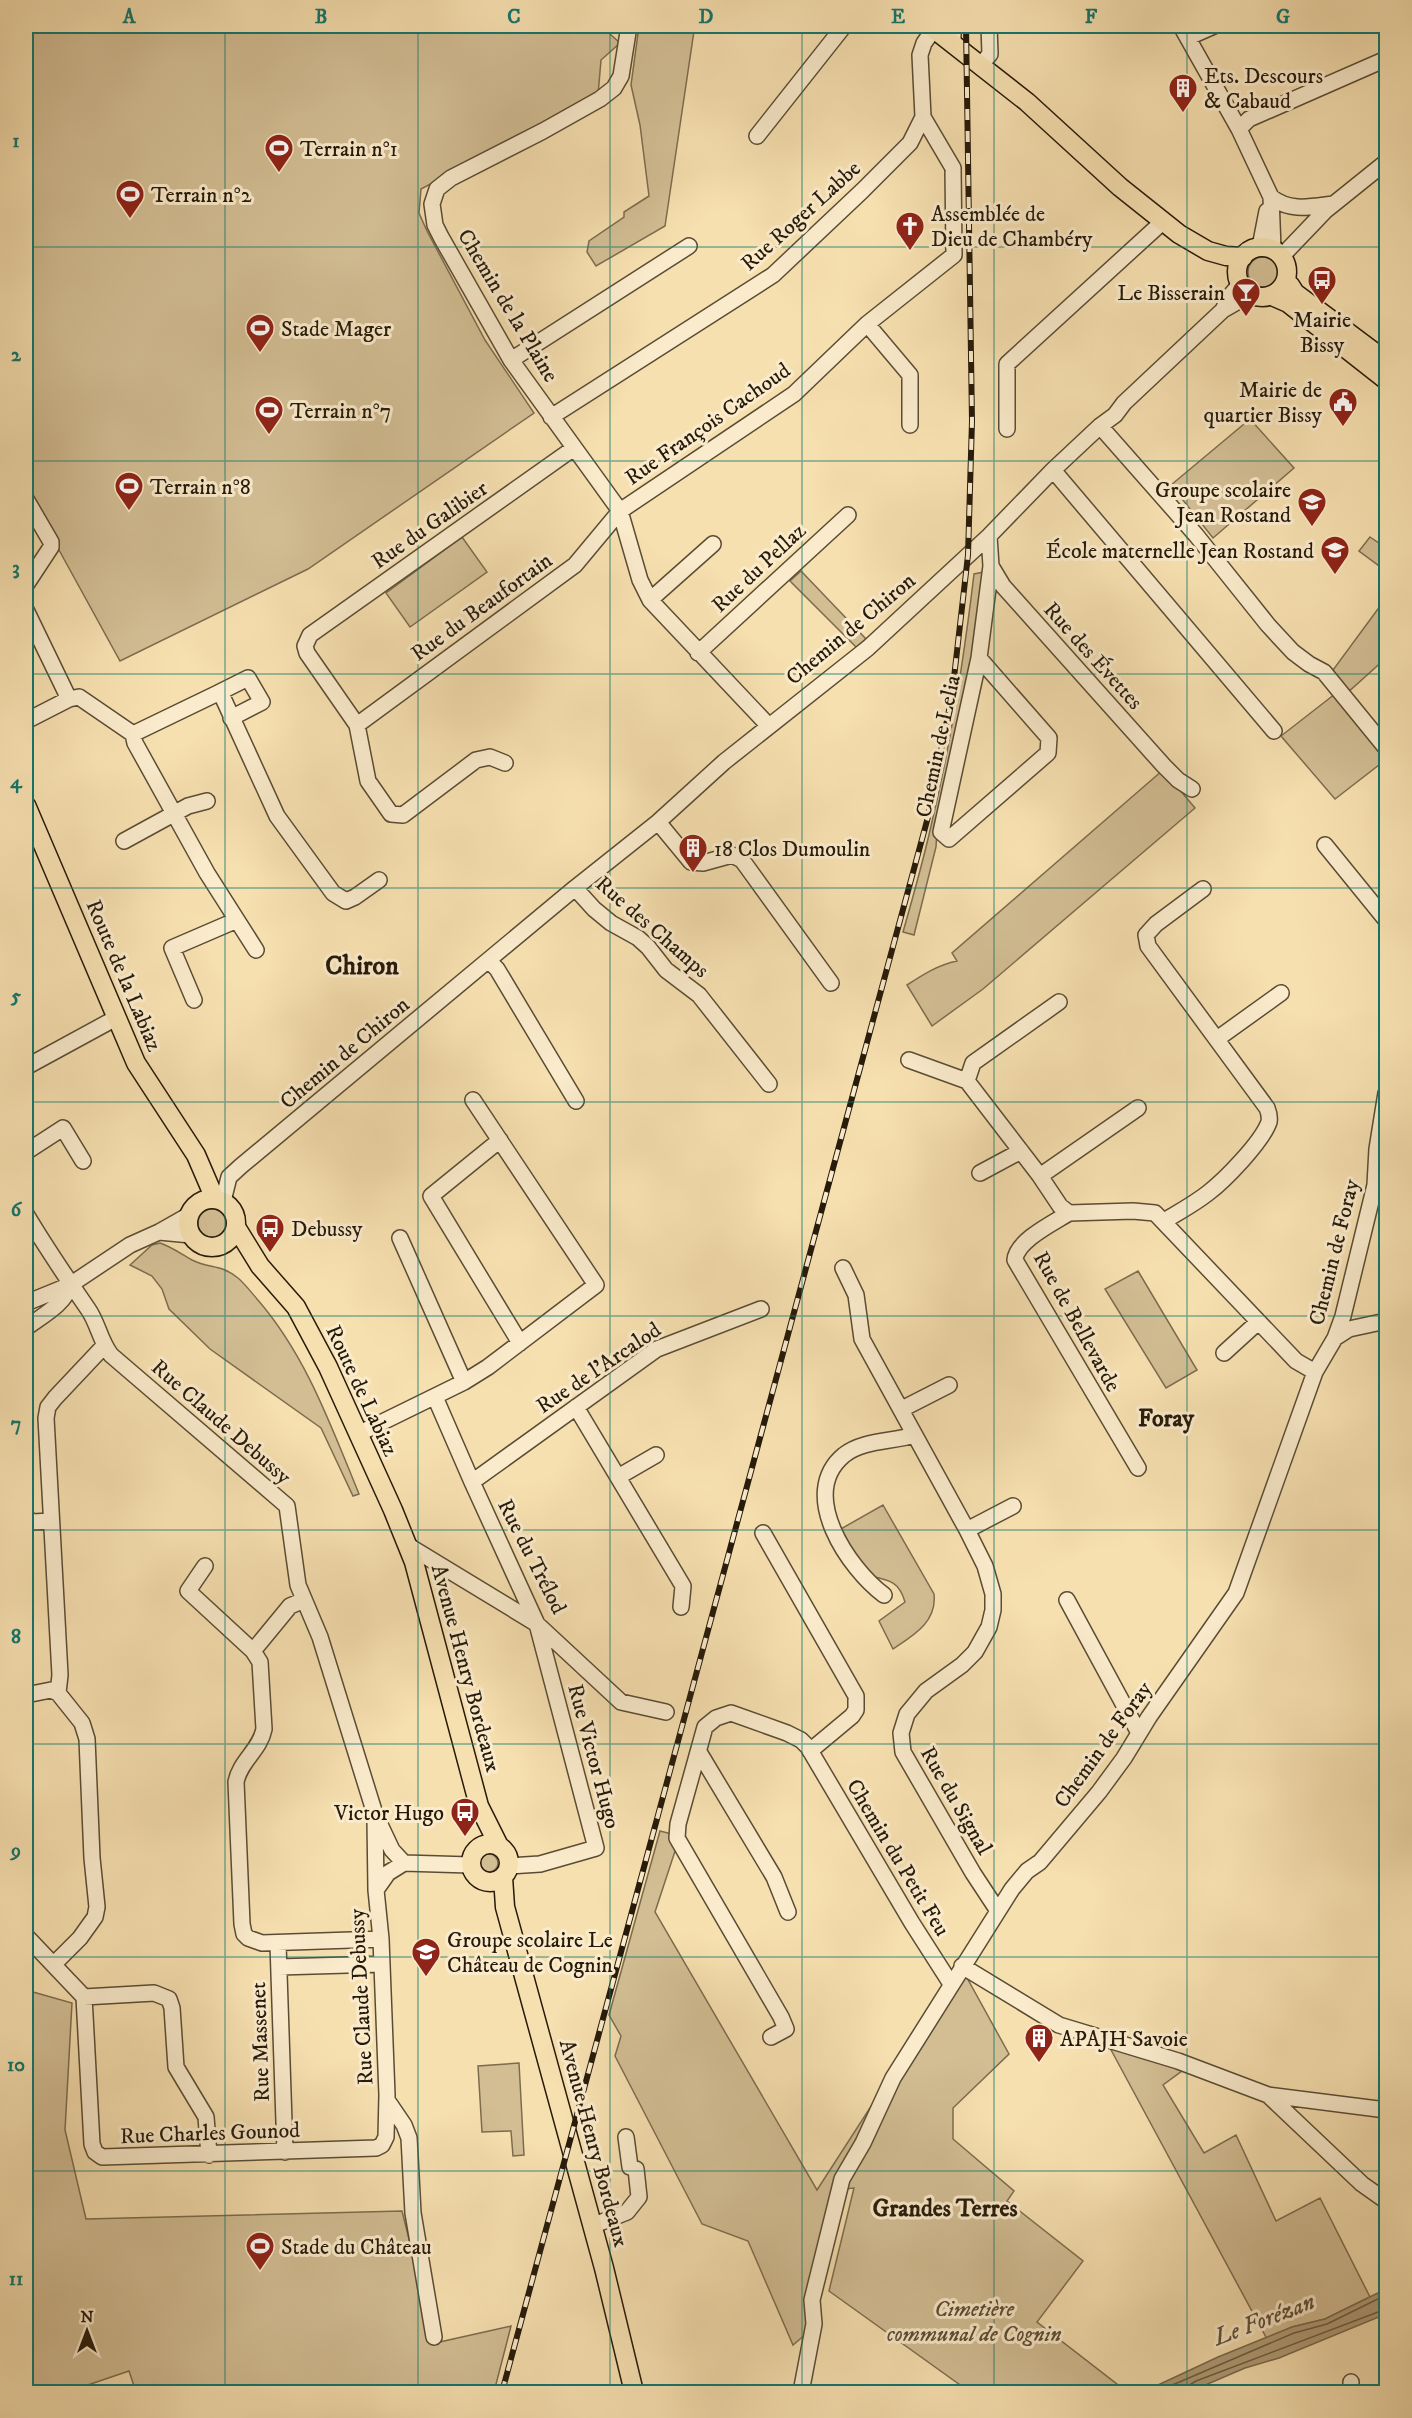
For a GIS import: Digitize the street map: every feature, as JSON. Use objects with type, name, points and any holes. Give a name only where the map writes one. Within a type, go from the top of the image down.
[{"type":"main road","points":[[932,27],[963,47],[1120,187],[1179,234],[1205,250],[1226,256],[1258,297],[1272,296],[1288,303],[1386,380]]},
{"type":"main road","points":[[1120,187],[1135,206],[1154,224],[1196,256],[1243,277]]},
{"type":"main road","points":[[1154,224],[1161,226],[1194,250],[1205,250]]},
{"type":"main road","points":[[1243,277],[1251,249],[1272,251],[1287,265],[1286,280],[1272,296]]},
{"type":"main road","points":[[1286,280],[1295,292],[1386,361]]},
{"type":"main road","name":"Route de la Labiaz","points":[[26,805],[136,1063],[196,1155],[219,1200]]},
{"type":"main road","points":[[191,1211],[200,1202],[219,1200],[234,1212],[236,1227],[234,1234],[223,1245],[207,1247],[191,1235],[188,1223],[196,1155]]},
{"type":"main road","name":"Route de Labiaz","points":[[236,1227],[260,1266],[296,1306],[328,1367],[407,1545]]},
{"type":"main road","name":"Route de Labiaz","points":[[223,1245],[260,1266]]},
{"type":"main road","name":"Avenue Henry Bordeaux","points":[[407,1545],[414,1562],[479,1806],[499,1845]]},
{"type":"main road","name":"Avenue Henry Bordeaux","points":[[479,1806],[479,1846]]},
{"type":"main road","points":[[486,1843],[499,1845],[508,1855],[501,1875],[477,1878],[470,1865],[471,1855],[479,1846],[486,1843]]},
{"type":"main road","name":"Avenue Henry Bordeaux","points":[[501,1875],[505,1907],[592,2226],[634,2392]]},
{"type":"street","name":"Chemin de la Plaine","points":[[629,26],[621,76],[614,88],[600,99],[452,178],[437,189],[432,204],[438,231],[511,360],[610,494],[620,511],[640,580],[650,600],[768,725]]},
{"type":"street","points":[[758,136],[844,26]]},
{"type":"street","points":[[963,47],[990,54],[989,26]]},
{"type":"street","points":[[1214,26],[1185,31],[1239,129],[1271,197],[1272,251]]},
{"type":"street","name":"Rue Roger Labbe","points":[[551,417],[773,275],[910,143],[923,117],[920,55],[932,27]]},
{"type":"street","points":[[1239,129],[1249,119],[1386,59]]},
{"type":"street","name":"Rue François Cachoud","points":[[620,511],[794,394],[867,324],[954,255],[953,168],[923,117]]},
{"type":"street","points":[[1272,251],[1312,224],[1386,162]]},
{"type":"street","points":[[1271,197],[1286,207],[1334,204]]},
{"type":"street","points":[[1007,429],[1007,364],[1154,224]]},
{"type":"street","points":[[511,360],[689,246]]},
{"type":"street","name":"Chemin de Chiron","points":[[229,1177],[575,888],[658,822],[768,725],[868,648],[989,536],[1053,470],[1115,415],[1124,403],[1223,310],[1243,277]]},
{"type":"street","points":[[867,324],[910,375],[910,426]]},
{"type":"street","points":[[1100,426],[1202,542],[1268,625],[1293,652],[1324,672],[1386,748]]},
{"type":"street","name":"Rue du Galibier","points":[[357,725],[307,654],[305,645],[310,635],[574,448]]},
{"type":"street","points":[[1053,470],[1274,731]]},
{"type":"street","points":[[26,499],[51,542],[51,547],[26,585]]},
{"type":"street","name":"Rue du Beaufortain","points":[[357,725],[575,565],[620,511]]},
{"type":"street","name":"Rue du Pellaz","points":[[698,652],[848,515]]},
{"type":"street","name":"Rue des Évettes","points":[[989,536],[991,566],[1003,586],[1178,780],[1192,789]]},
{"type":"street","points":[[650,600],[713,544]]},
{"type":"street","name":"Chemin de Lelia","points":[[979,658],[1049,738],[1048,753],[949,839],[941,832],[979,658],[991,566]]},
{"type":"street","points":[[26,610],[69,699]]},
{"type":"street","points":[[133,734],[249,678],[262,702],[231,718]]},
{"type":"street","points":[[218,693],[223,698],[278,816],[333,893],[346,901],[356,897],[379,880]]},
{"type":"street","points":[[26,721],[69,699],[80,697],[133,734],[135,743],[174,814],[256,950]]},
{"type":"street","points":[[357,725],[368,781],[376,807],[391,814],[403,815],[476,760],[490,757],[505,763]]},
{"type":"street","points":[[124,841],[188,806],[207,801]]},
{"type":"street","points":[[658,822],[691,862],[703,863],[732,855],[742,860],[831,983]]},
{"type":"street","points":[[1325,844],[1386,920]]},
{"type":"street","name":"Rue des Champs","points":[[575,888],[594,909],[611,923],[638,938],[666,970],[699,995],[769,1084]]},
{"type":"street","points":[[1164,1221],[1195,1203],[1231,1172],[1269,1123],[1267,1108],[1148,946],[1146,935],[1156,924],[1203,889]]},
{"type":"street","points":[[194,1000],[172,948],[237,920]]},
{"type":"street","points":[[489,961],[576,1101]]},
{"type":"street","points":[[1217,1039],[1281,993]]},
{"type":"street","points":[[967,1081],[973,1063],[1059,1002]]},
{"type":"street","points":[[26,1067],[116,1018]]},
{"type":"street","points":[[909,1060],[967,1081],[1040,1176],[1060,1206],[1069,1213],[1147,1212],[1155,1214],[1296,1361],[1315,1372]]},
{"type":"street","name":"Chemin de Foray","points":[[801,2392],[814,2324],[812,2300],[842,2179],[863,2143],[893,2078],[962,1966],[1021,1877],[1040,1862],[1099,1792],[1236,1593],[1315,1372],[1335,1338],[1343,1316],[1375,1185],[1377,1149],[1386,1093]]},
{"type":"street","points":[[358,1434],[464,1382],[596,1285],[473,1100]]},
{"type":"street","points":[[1040,1176],[1138,1108]]},
{"type":"street","points":[[26,1152],[63,1128],[83,1161]]},
{"type":"street","points":[[500,1140],[431,1196],[520,1343]]},
{"type":"street","points":[[980,1173],[1021,1151]]},
{"type":"street","points":[[205,1174],[229,1177],[219,1200]]},
{"type":"street","points":[[26,1303],[70,1285],[130,1245],[159,1232],[191,1211]]},
{"type":"street","name":"Rue de Bellevarde","points":[[1069,1213],[1022,1244],[1015,1260],[1138,1468]]},
{"type":"street","name":"Rue Claude Debussy","points":[[26,1214],[70,1285],[90,1311],[104,1346],[111,1355],[287,1506],[298,1585],[320,1637],[375,1814],[392,1850],[404,1863],[388,1873],[376,1890]]},
{"type":"street","points":[[159,1232],[191,1235]]},
{"type":"street","points":[[400,1238],[464,1382]]},
{"type":"street","name":"Rue du Signal","points":[[843,1268],[856,1295],[862,1340],[967,1530],[986,1566],[990,1581],[993,1610],[983,1641],[969,1659],[915,1702],[904,1723],[900,1744],[973,1873],[998,1911]]},
{"type":"street","points":[[26,1328],[61,1301],[69,1291],[70,1285]]},
{"type":"street","name":"Rue de l'Arcalod","points":[[472,1482],[657,1349],[761,1309]]},
{"type":"street","points":[[1335,1338],[1349,1329],[1386,1321]]},
{"type":"street","points":[[1224,1353],[1258,1322]]},
{"type":"street","points":[[58,1693],[60,1675],[46,1429],[48,1407],[104,1346]]},
{"type":"street","points":[[902,1409],[949,1385]]},
{"type":"street","name":"Rue du Trélod","points":[[435,1396],[537,1624],[621,1702],[666,1712]]},
{"type":"street","points":[[576,1407],[683,1586],[681,1607]]},
{"type":"street","points":[[884,1595],[868,1583],[840,1544],[830,1522],[825,1495],[831,1474],[844,1455],[867,1444],[896,1441],[914,1436]]},
{"type":"street","points":[[618,1477],[656,1455]]},
{"type":"street","points":[[967,1530],[1013,1506]]},
{"type":"street","points":[[26,1518],[33,1522],[50,1521]]},
{"type":"street","points":[[763,1533],[856,1696],[852,1716],[810,1751]]},
{"type":"street","points":[[407,1545],[537,1624]]},
{"type":"street","points":[[205,1566],[188,1591],[253,1651],[260,1662],[264,1729],[262,1739],[238,1771],[236,1782],[242,1924],[248,1938],[262,1943],[278,1944],[381,1939]]},
{"type":"street","points":[[253,1651],[290,1606],[304,1600]]},
{"type":"street","points":[[1066,1600],[1139,1733]]},
{"type":"street","name":"Rue Victor Hugo","points":[[501,1875],[596,1848],[537,1624]]},
{"type":"street","points":[[26,1695],[51,1690],[58,1693],[82,1723],[87,1739],[97,1907],[90,1926],[54,1965]]},
{"type":"street","name":"Chemin du Petit Feu","points":[[771,2037],[786,2029],[781,2017],[678,1838],[678,1824],[705,1727],[716,1718],[731,1713],[801,1740],[810,1751],[951,1984]]},
{"type":"street","points":[[699,1752],[774,1877],[788,1911]]},
{"type":"street","name":"Rue Claude Debussy","points":[[375,1814],[376,1890],[381,1939],[387,2100],[386,2137],[382,2145],[376,2148]]},
{"type":"street","points":[[404,1863],[470,1865]]},
{"type":"street","points":[[26,1936],[84,1997],[154,1993],[169,1999],[172,2007],[176,2067],[206,2117],[209,2154]]},
{"type":"street","name":"Rue Massenet","points":[[278,1944],[285,2152]]},
{"type":"street","name":"Rue Massenet","points":[[279,1967],[382,1964]]},
{"type":"street","points":[[962,1966],[1059,2025],[1178,2061],[1268,2095],[1386,2110]]},
{"type":"street","name":"Rue Charles Gounod","points":[[84,1997],[91,2135],[95,2152],[102,2157],[376,2148]]},
{"type":"street","points":[[1268,2095],[1362,2184],[1386,2201]]},
{"type":"street","name":"Rue Claude Debussy","points":[[387,2100],[404,2125],[409,2138],[413,2213],[434,2337]]},
{"type":"street","points":[[592,2226],[627,2212],[639,2197],[636,2169],[630,2167],[626,2137]]},
{"type":"green space","name":"Stade Mager","points":[[26,26],[601,26],[620,43],[601,60],[598,95],[421,189],[419,213],[427,231],[485,340],[534,413],[308,569],[120,661],[59,550],[26,483]]},
{"type":"green space","points":[[639,26],[694,31],[665,226],[596,266],[587,252],[589,241],[624,217],[624,212],[649,196],[640,125],[631,85]]},
{"type":"green space","points":[[1263,257],[1274,261],[1278,272],[1274,283],[1263,287],[1252,283],[1248,272],[1252,261]]},
{"type":"green space","points":[[1250,419],[1294,468],[1213,538],[1171,485]]},
{"type":"green space","points":[[462,537],[487,572],[410,627],[386,593]]},
{"type":"green space","points":[[1370,537],[1386,548],[1386,571],[1359,551]]},
{"type":"green space","points":[[801,571],[866,639],[856,647],[790,581]]},
{"type":"green space","points":[[984,572],[974,658],[937,831],[936,847],[914,935],[903,932],[925,853],[945,763],[974,574]]},
{"type":"green space","points":[[1386,598],[1386,658],[1346,694],[1333,670]]},
{"type":"green space","points":[[1335,694],[1386,757],[1386,773],[1379,765],[1335,799],[1281,736]]},
{"type":"green space","points":[[1163,770],[1195,808],[983,989],[932,1026],[907,985],[937,967],[957,961],[952,953]]},
{"type":"green space","points":[[212,1209],[222,1213],[226,1223],[222,1233],[212,1237],[202,1233],[198,1223],[202,1213]]},
{"type":"green space","points":[[160,1243],[198,1263],[232,1274],[246,1285],[290,1344],[303,1367],[316,1392],[359,1494],[353,1496],[321,1428],[210,1349],[169,1309],[162,1289],[152,1276],[130,1265],[152,1245]]},
{"type":"green space","points":[[1138,1271],[1197,1370],[1166,1388],[1105,1289]]},
{"type":"green space","points":[[883,1505],[934,1594],[934,1604],[928,1620],[916,1633],[893,1649],[879,1621],[905,1602],[903,1595],[892,1583],[869,1576],[839,1530]]},
{"type":"green space","name":"Cimetière communal de Cognin","points":[[660,1831],[680,1836],[655,1912],[817,2190],[961,1967],[1009,2054],[953,2108],[953,2139],[1014,2191],[1007,2201],[1083,2261],[1037,2322],[1122,2388],[1119,2392],[970,2392],[829,2291],[854,2188],[833,2190],[807,2302],[806,2334],[793,2345],[748,2241],[702,2224],[615,2056],[621,2036],[609,2015]]},
{"type":"green space","points":[[489,1854],[495,1857],[498,1863],[495,1869],[489,1872],[483,1869],[480,1863],[483,1857]]},
{"type":"green space","name":"Stade du Château","points":[[26,1990],[72,2003],[65,2130],[86,2219],[402,2211],[435,2343],[511,2326],[494,2392],[136,2392],[129,2371],[76,2389],[26,2392]]},
{"type":"green space","points":[[1110,2048],[1186,2068],[1163,2085],[1204,2153],[1236,2135],[1276,2221],[1320,2198],[1370,2297],[1325,2319],[1292,2327],[1267,2339]]},
{"type":"green space","points":[[519,2063],[524,2155],[513,2156],[511,2131],[482,2132],[478,2066]]},
{"type":"water","points":[[1386,2289],[1386,2314],[1189,2392],[1143,2392],[1218,2357],[1292,2327],[1325,2319]]},
{"type":"railway","points":[[502,2392],[928,817],[952,695],[968,555],[972,421],[966,26]]},
{"type":"place","name":"Ets. Descours & Cabaud","points":[[1183,114]]},
{"type":"place","name":"Terrain n°1","points":[[279,174]]},
{"type":"place","name":"Terrain n°2","points":[[130,220]]},
{"type":"place","name":"Assemblée de Dieu de Chambéry","points":[[910,252]]},
{"type":"place","name":"Mairie Bissy","points":[[1322,306]]},
{"type":"place","name":"Le Bisserain","points":[[1246,318]]},
{"type":"place","name":"Stade Mager","points":[[260,354]]},
{"type":"place","name":"Mairie de quartier Bissy","points":[[1343,428]]},
{"type":"place","name":"Terrain n°7","points":[[269,436]]},
{"type":"place","name":"Terrain n°8","points":[[129,512]]},
{"type":"place","name":"Groupe scolaire Jean Rostand","points":[[1312,528]]},
{"type":"place","name":"École maternelle Jean Rostand","points":[[1335,576]]},
{"type":"place","name":"18 Clos Dumoulin","points":[[693,874]]},
{"type":"place","name":"Debussy","points":[[270,1254]]},
{"type":"place","name":"Victor Hugo","points":[[465,1838]]},
{"type":"place","name":"Groupe scolaire Le Château de Cognin","points":[[426,1978]]},
{"type":"place","name":"APAJH Savoie","points":[[1039,2064]]},
{"type":"place","name":"Stade du Château","points":[[260,2272]]},
{"type":"district","name":"Chiron","points":[[362,965]]},
{"type":"district","name":"Foray","points":[[1166,1418]]},
{"type":"district","name":"Grandes Terres","points":[[945,2208]]},
{"type":"water label","name":"Le Forézan","points":[[1264,2319]]}]
